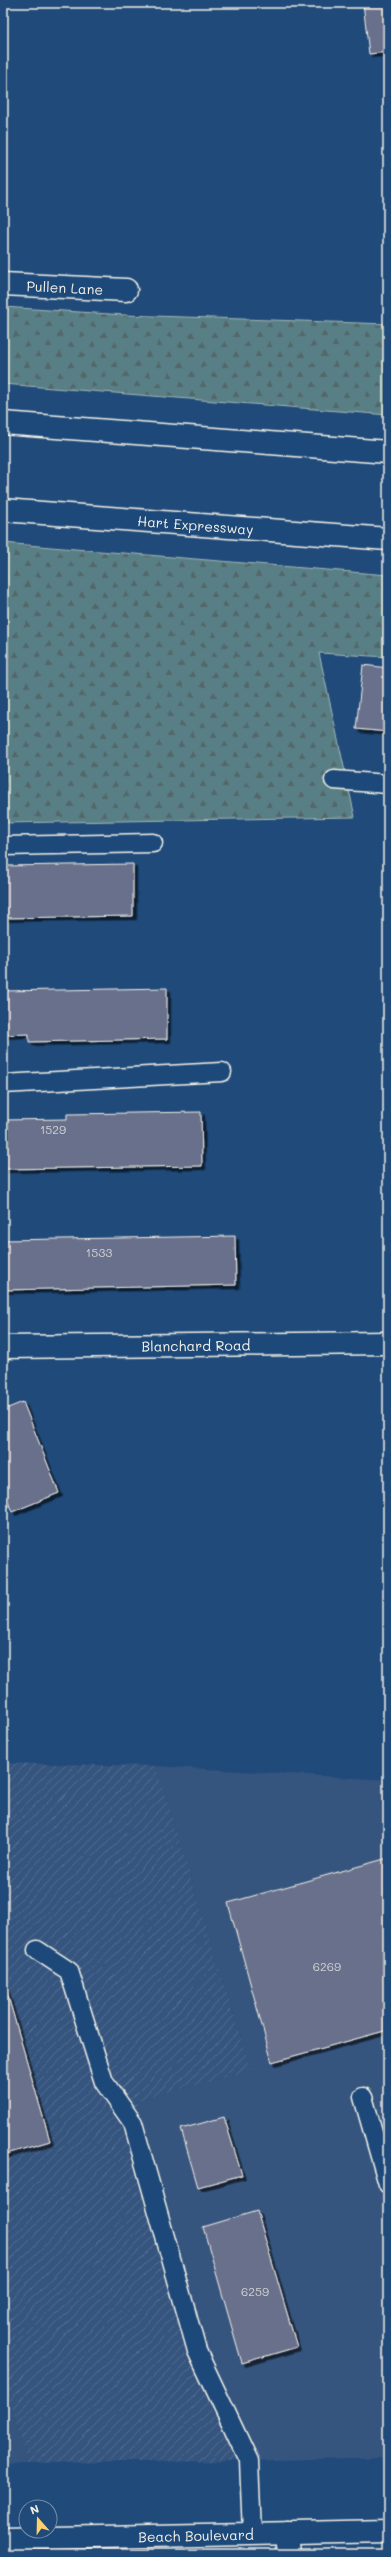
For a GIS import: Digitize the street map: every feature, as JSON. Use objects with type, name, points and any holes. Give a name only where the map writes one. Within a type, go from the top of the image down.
[{"type":"main road","name":"Pullen Lane","points":[[3,284],[126,290]]},
{"type":"main road","points":[[3,423],[388,452]]},
{"type":"main road","name":"Hart Expressway","points":[[3,510],[388,539]]},
{"type":"main road","name":"Blanchard Road","points":[[3,1347],[388,1343]]},
{"type":"main road","name":"Beach Boulevard","points":[[3,2538],[252,2534],[288,2544],[388,2531]]},
{"type":"lane","points":[[334,780],[388,784]]},
{"type":"lane","points":[[3,846],[153,843]]},
{"type":"lane","points":[[3,1084],[222,1072]]},
{"type":"lane","points":[[37,1950],[69,1971],[104,2082],[133,2123],[197,2351],[249,2461],[252,2534]]},
{"type":"lane","points":[[363,2097],[388,2184]]},
{"type":"shaded area","points":[[3,1763],[156,1766],[251,2070],[136,2101],[244,2461],[27,2463],[3,2374]]},
{"type":"shaded area","points":[[156,1766],[388,1780],[388,2457],[244,2461],[136,2101],[251,2070]]},
{"type":"shaded area","points":[[3,2374],[27,2463],[3,2464]]},
{"type":"green space","points":[[3,307],[125,315],[388,324],[388,415],[3,384]]},
{"type":"green space","points":[[3,543],[388,575],[388,657],[319,653],[355,817],[3,823]]},
{"type":"building","points":[[363,3],[388,3],[388,52],[369,54]]},
{"type":"building","points":[[363,665],[388,668],[388,732],[356,729]]},
{"type":"building","points":[[133,864],[133,916],[3,918],[3,866]]},
{"type":"building","points":[[167,988],[167,1039],[29,1042],[29,1034],[3,1035],[3,991]]},
{"type":"building","points":[[201,1112],[202,1166],[3,1169],[3,1120],[67,1119],[67,1114]]},
{"type":"building","points":[[235,1236],[236,1285],[3,1290],[3,1240]]},
{"type":"building","points":[[23,1402],[59,1493],[12,1512],[3,1489],[3,1410]]},
{"type":"building","points":[[388,1858],[388,2030],[272,2062],[228,1903]]},
{"type":"building","points":[[3,1979],[50,2141],[3,2155]]},
{"type":"building","points":[[224,2117],[242,2175],[198,2187],[181,2129]]},
{"type":"building","points":[[257,2211],[297,2347],[242,2363],[203,2227]]}]
